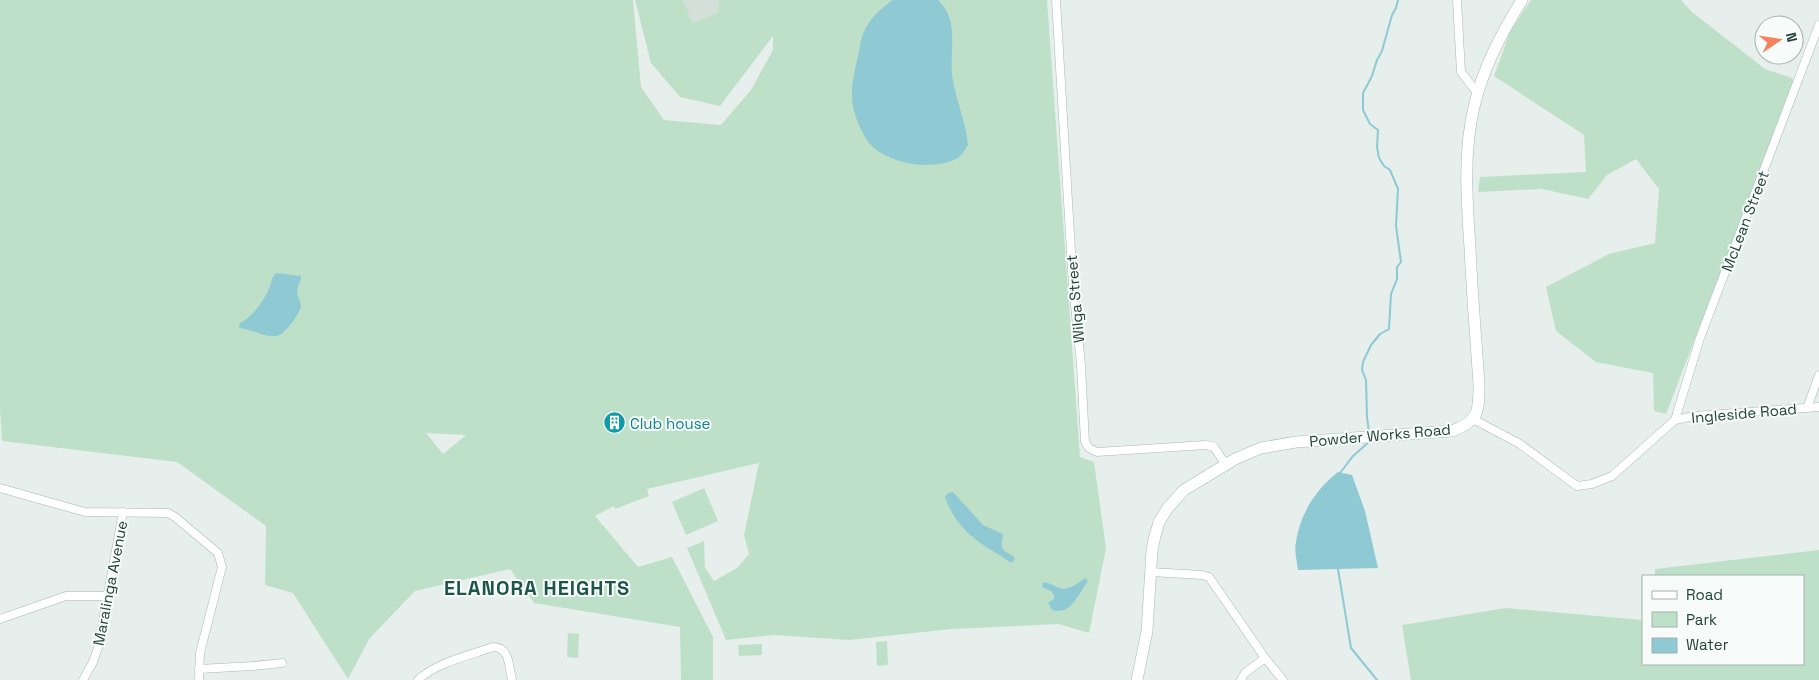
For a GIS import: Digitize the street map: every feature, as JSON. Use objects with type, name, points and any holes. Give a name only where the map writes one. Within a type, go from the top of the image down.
[{"type":"main road","points":[[1474,419],[1479,404],[1479,385],[1466,173],[1469,138],[1482,77],[1502,34],[1522,0]]},
{"type":"main road","name":"Powder Works Road","points":[[1137,680],[1146,631],[1155,536],[1159,522],[1167,509],[1184,490],[1247,452],[1261,448],[1296,442],[1452,431],[1466,426],[1474,419]]},
{"type":"street","name":"Wilga Street","points":[[1056,0],[1073,285],[1081,365],[1085,442],[1088,448],[1097,452],[1206,445],[1214,447],[1226,465]]},
{"type":"street","points":[[1457,0],[1461,72],[1478,94]]},
{"type":"street","name":"McLean Street","points":[[1675,420],[1700,338],[1819,24]]},
{"type":"street","points":[[1807,408],[1819,375]]},
{"type":"street","name":"Ingleside Road","points":[[1474,419],[1520,444],[1577,486],[1592,484],[1612,476],[1675,420],[1694,416],[1819,407]]},
{"type":"street","points":[[0,488],[85,512],[168,512],[218,553],[222,567],[200,653],[198,680]]},
{"type":"street","name":"Maralinga Avenue","points":[[83,680],[98,648],[123,512]]},
{"type":"street","points":[[1151,572],[1209,577],[1265,658],[1283,680]]},
{"type":"street","points":[[0,619],[66,596],[108,596]]},
{"type":"street","points":[[418,680],[423,674],[435,668],[493,647],[501,647],[506,653],[512,680]]},
{"type":"street","points":[[1241,680],[1245,673],[1265,658]]},
{"type":"street","points":[[199,669],[253,666],[282,662]]},
{"type":"shaded area","points":[[683,0],[719,0],[718,13],[693,24]]},
{"type":"green space","points":[[0,0],[633,0],[641,87],[664,120],[721,125],[751,90],[773,50],[773,36],[720,106],[680,97],[651,63],[635,0],[683,0],[693,23],[718,13],[719,0],[1047,0],[1080,457],[1094,462],[1106,548],[1089,633],[1059,624],[952,629],[849,640],[774,635],[726,640],[687,548],[704,541],[705,568],[714,581],[737,568],[749,554],[744,535],[759,463],[647,489],[649,496],[615,509],[614,506],[595,516],[638,567],[672,557],[713,637],[713,680],[681,680],[680,627],[534,603],[510,569],[415,591],[369,639],[348,679],[293,593],[265,585],[266,526],[177,462],[2,441],[0,409]],"holes":[[[426,433],[466,435],[443,454]]]},
{"type":"green space","points":[[1531,0],[1681,0],[1692,12],[1754,60],[1754,65],[1760,65],[1765,69],[1792,78],[1794,81],[1666,414],[1654,411],[1653,373],[1596,362],[1556,331],[1546,287],[1609,254],[1655,243],[1659,189],[1636,159],[1607,175],[1588,199],[1542,189],[1478,192],[1480,177],[1586,172],[1584,135],[1494,76],[1510,32]]},
{"type":"green space","points":[[704,488],[718,521],[686,535],[672,502]]},
{"type":"green space","points":[[1819,550],[1819,680],[1411,680],[1402,625],[1506,608],[1642,620],[1642,665],[1804,665],[1804,575],[1655,575],[1655,569]]},
{"type":"green space","points":[[568,633],[579,634],[578,658],[567,657]]},
{"type":"green space","points":[[887,641],[888,665],[877,666],[876,642]]},
{"type":"green space","points":[[762,644],[762,655],[739,656],[738,645]]},
{"type":"water","points":[[893,0],[938,0],[945,8],[949,18],[952,28],[953,81],[968,145],[959,157],[948,162],[922,165],[908,163],[882,154],[872,146],[859,126],[853,106],[852,88],[862,37],[872,19]]},
{"type":"water","points":[[276,273],[301,276],[297,291],[301,306],[295,318],[284,332],[277,336],[269,336],[239,328],[240,323],[252,314],[263,300]]},
{"type":"water","points":[[1338,472],[1352,475],[1365,511],[1378,568],[1298,570],[1295,545],[1305,512],[1316,494]]},
{"type":"water","points":[[953,492],[983,525],[1003,534],[1002,547],[1015,558],[1013,562],[1009,562],[985,546],[959,524],[945,497],[948,493]]},
{"type":"water","points":[[1085,578],[1088,581],[1069,607],[1059,611],[1052,610],[1048,603],[1054,599],[1054,596],[1050,591],[1042,587],[1043,582],[1062,589],[1077,584]]},
{"type":"waterway","points":[[1369,433],[1366,380],[1362,370],[1363,362],[1371,345],[1380,334],[1389,329],[1391,294],[1397,279],[1397,267],[1401,262],[1396,226],[1398,189],[1390,170],[1384,166],[1379,158],[1377,147],[1378,130],[1370,124],[1363,110],[1363,93],[1382,51],[1398,0]]},
{"type":"waterway","points":[[1340,473],[1353,456],[1369,442]]},
{"type":"waterway","points":[[1338,569],[1351,648],[1377,680]]},
{"type":"place","name":"Club house","points":[[614,423]]},
{"type":"district","name":"ELANORA HEIGHTS","points":[[537,588]]}]
